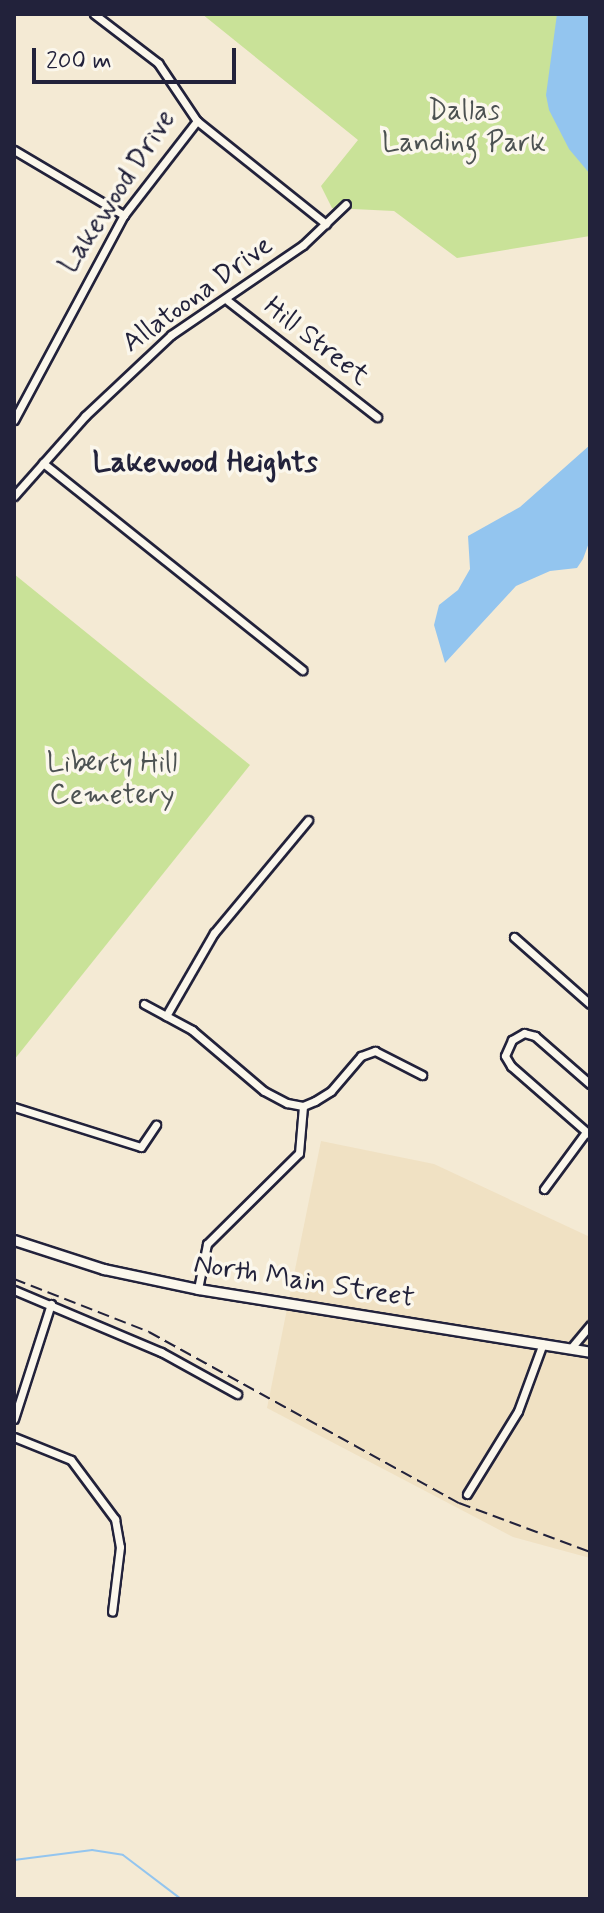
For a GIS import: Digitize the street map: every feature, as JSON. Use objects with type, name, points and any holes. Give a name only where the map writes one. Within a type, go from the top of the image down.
[{"type":"main road","name":"North Main Street","points":[[14,1240],[104,1269],[198,1289],[590,1352]]},
{"type":"street","name":"Lakewood Drive","points":[[14,420],[124,215],[197,121],[158,63],[94,14]]},
{"type":"street","points":[[197,121],[326,224]]},
{"type":"street","points":[[14,150],[124,215]]},
{"type":"street","name":"Allatoona Drive","points":[[14,496],[171,335],[228,301],[326,224],[346,204]]},
{"type":"street","name":"Hill Street","points":[[228,301],[377,417]]},
{"type":"street","points":[[43,463],[302,670]]},
{"type":"street","points":[[166,1016],[214,933],[308,820]]},
{"type":"street","points":[[514,937],[590,1004]]},
{"type":"street","points":[[144,1004],[192,1030],[273,1098],[303,1106],[331,1091],[361,1056],[375,1051],[422,1075]]},
{"type":"street","points":[[544,1189],[588,1133],[511,1066],[505,1056],[512,1040],[524,1033],[535,1036],[590,1084]]},
{"type":"street","points":[[198,1289],[207,1244],[299,1153],[303,1106]]},
{"type":"street","points":[[14,1107],[141,1147],[156,1125]]},
{"type":"street","points":[[14,1290],[161,1352],[237,1394]]},
{"type":"street","points":[[14,1419],[51,1304]]},
{"type":"street","points":[[571,1348],[590,1325]]},
{"type":"street","points":[[467,1494],[518,1411],[543,1343]]},
{"type":"street","points":[[14,1437],[71,1460],[115,1519],[120,1547],[112,1612]]},
{"type":"shaded area","points":[[321,1141],[434,1164],[590,1237],[590,1558],[513,1537],[267,1408]]},
{"type":"green space","name":"Dallas Landing Park","points":[[202,14],[558,14],[590,174],[590,236],[457,258],[394,211],[332,208],[321,186],[358,140]]},
{"type":"green space","name":"Liberty Hill Cemetery","points":[[14,574],[250,765],[14,1060]]},
{"type":"water","points":[[557,14],[590,14],[590,174],[569,149],[549,110],[546,95]]},
{"type":"water","points":[[590,445],[590,540],[583,559],[577,568],[550,571],[516,586],[445,663],[434,625],[439,605],[458,590],[470,569],[468,536],[520,507]]},
{"type":"waterway","points":[[14,1860],[92,1850],[123,1855],[181,1899]]},
{"type":"railway","points":[[14,1279],[149,1332],[459,1503],[590,1552]]},
{"type":"district","name":"Lakewood Heights","points":[[205,463]]}]
